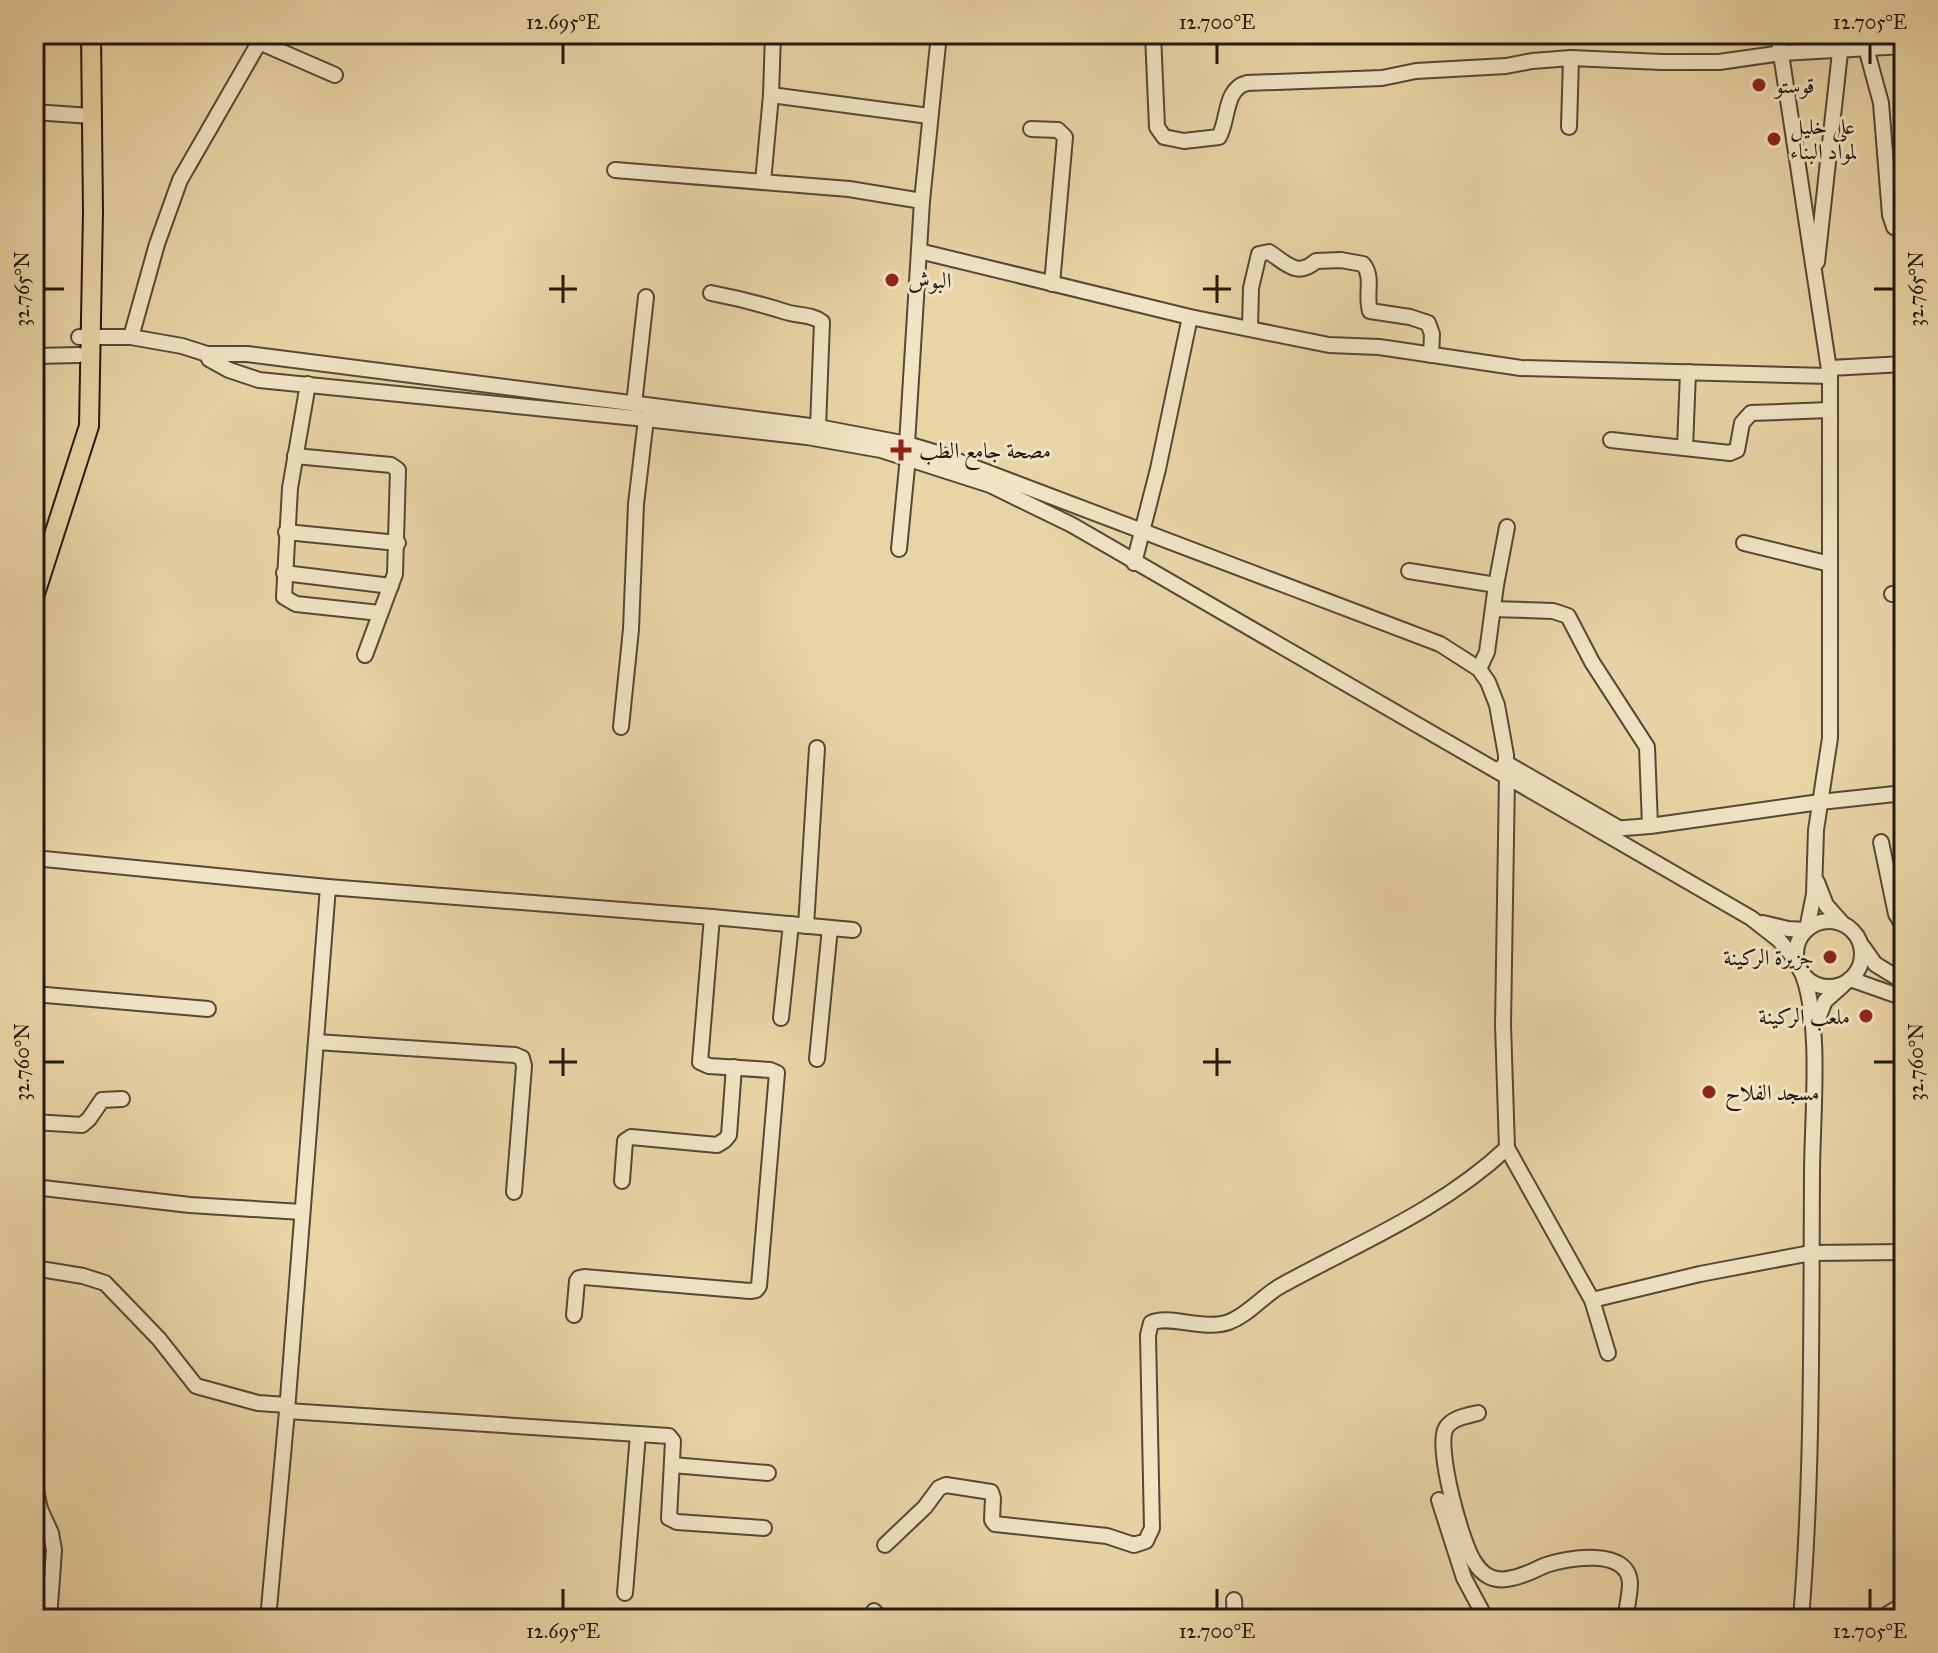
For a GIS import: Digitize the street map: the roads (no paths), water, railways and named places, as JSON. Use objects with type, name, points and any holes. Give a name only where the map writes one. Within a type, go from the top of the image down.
[{"type":"main road","points":[[34,597],[89,426],[83,343],[91,136],[91,34]]},
{"type":"main road","points":[[34,616],[80,471],[77,460]]},
{"type":"street","points":[[763,182],[773,34]]},
{"type":"street","points":[[899,549],[922,201],[939,34]]},
{"type":"street","points":[[1153,34],[1157,127],[1164,137],[1172,140],[1219,137],[1232,93],[1238,85],[1247,83],[1382,78],[1416,71],[1506,66],[1571,58],[1719,62],[1782,53],[1904,46]]},
{"type":"street","points":[[1778,34],[1806,232],[1816,274],[1830,372],[1830,738],[1816,830],[1814,894],[1806,929],[1797,944],[1796,960]]},
{"type":"street","points":[[1816,274],[1842,34]]},
{"type":"street","points":[[131,337],[157,244],[180,180],[262,38],[335,75]]},
{"type":"street","points":[[1866,48],[1881,103],[1890,215],[1894,227],[1904,233]]},
{"type":"street","points":[[1569,127],[1571,58]]},
{"type":"street","points":[[771,95],[929,116]]},
{"type":"street","points":[[34,112],[91,116]]},
{"type":"street","points":[[1031,129],[1058,130],[1065,137],[1052,284]]},
{"type":"street","points":[[615,170],[849,189],[922,201]]},
{"type":"street","points":[[919,251],[1190,317],[1329,345],[1379,347],[1521,368],[1830,372],[1904,364]]},
{"type":"street","points":[[1250,328],[1251,288],[1259,254],[1273,254],[1283,263],[1299,270],[1310,267],[1316,261],[1354,261],[1363,264],[1369,271],[1367,303],[1370,311],[1428,323],[1432,334],[1431,355]]},
{"type":"street","points":[[711,293],[767,304],[822,322],[818,427]]},
{"type":"street","points":[[634,404],[646,297]]},
{"type":"street","points":[[1134,563],[1158,469],[1190,317]]},
{"type":"street","points":[[34,356],[83,343],[131,337],[207,354],[218,365],[246,377],[807,437],[881,450],[907,450],[1041,509],[1504,770],[1617,827]]},
{"type":"street","points":[[207,354],[247,354],[818,427],[907,450],[1046,493],[1440,644],[1479,669],[1495,696],[1504,770],[1503,1025],[1507,1148],[1592,1300],[1608,1353]]},
{"type":"street","points":[[1685,448],[1688,372]]},
{"type":"street","points":[[308,384],[295,456],[282,591],[291,602],[380,613]]},
{"type":"street","points":[[476,401],[477,385]]},
{"type":"street","points":[[1611,440],[1734,452],[1745,417],[1756,412],[1830,410]]},
{"type":"street","points":[[621,727],[631,629],[636,504],[646,419]]},
{"type":"street","points":[[295,456],[396,466],[399,474],[396,570],[365,655]]},
{"type":"street","points":[[1041,509],[1046,493]]},
{"type":"street","points":[[1479,669],[1487,652],[1507,527]]},
{"type":"street","points":[[286,532],[398,543]]},
{"type":"street","points":[[1744,543],[1830,564]]},
{"type":"street","points":[[1409,571],[1496,585]]},
{"type":"street","points":[[284,573],[391,586]]},
{"type":"street","points":[[1493,609],[1553,611],[1568,616],[1592,662],[1647,747],[1650,826]]},
{"type":"street","points":[[781,1018],[798,925],[817,748]]},
{"type":"street","points":[[1504,770],[1751,918],[1779,940],[1796,960],[1803,975],[1810,998],[1813,1038],[1808,1467],[1801,1619]]},
{"type":"street","points":[[1600,830],[1904,793]]},
{"type":"street","points":[[1881,842],[1904,939]]},
{"type":"street","points":[[34,858],[328,887],[853,930]]},
{"type":"street","points":[[1815,874],[1822,897],[1842,923],[1850,928],[1875,964],[1904,982]]},
{"type":"street","points":[[268,1619],[328,887]]},
{"type":"street","points":[[574,1315],[577,1281],[584,1277],[750,1291],[759,1286],[777,1073],[702,1065],[699,1058],[712,917]]},
{"type":"street","points":[[1751,918],[1783,928],[1806,929],[1823,921],[1842,923]]},
{"type":"street","points":[[817,1059],[830,928]]},
{"type":"street","points":[[1813,1038],[1825,1001],[1861,965],[1861,945]]},
{"type":"street","points":[[1803,975],[1822,987],[1847,982],[1904,998]]},
{"type":"street","points":[[34,994],[208,1009]]},
{"type":"street","points":[[316,1042],[515,1055],[522,1058],[524,1066],[514,1192]]},
{"type":"street","points":[[622,1181],[625,1141],[631,1137],[717,1145],[725,1140],[729,1135],[734,1067]]},
{"type":"street","points":[[34,1122],[82,1125],[102,1100],[122,1099]]},
{"type":"street","points":[[885,1545],[925,1507],[936,1490],[946,1485],[991,1492],[992,1520],[995,1524],[1107,1536],[1130,1544],[1142,1543],[1149,1537],[1152,1528],[1148,1345],[1151,1323],[1161,1319],[1209,1326],[1238,1317],[1283,1284],[1337,1258],[1439,1201],[1487,1167],[1507,1148]]},
{"type":"street","points":[[34,1187],[190,1205],[302,1212]]},
{"type":"street","points":[[1592,1300],[1700,1274],[1811,1253],[1904,1252]]},
{"type":"street","points":[[34,1268],[93,1278],[105,1283],[159,1339],[196,1386],[287,1408],[671,1437],[668,1514],[672,1521],[764,1528]]},
{"type":"street","points":[[1478,1413],[1458,1418],[1446,1428],[1442,1443],[1454,1513],[1473,1562],[1486,1575],[1497,1579],[1512,1578],[1572,1559],[1600,1558],[1619,1563],[1627,1571],[1630,1581],[1625,1619]]},
{"type":"street","points":[[625,1593],[638,1434]]},
{"type":"street","points":[[672,1465],[768,1473]]},
{"type":"street","points":[[34,1482],[54,1550],[49,1619]]},
{"type":"street","points":[[1439,1500],[1469,1592],[1486,1619]]},
{"type":"street","points":[[1234,1600],[1235,1619]]},
{"type":"street","points":[[1880,1619],[1904,1604]]},
{"type":"place","name":"قوستو","points":[[1759,85]]},
{"type":"place","name":"علي خليل لمواد البناء","points":[[1774,139]]},
{"type":"place","name":"البوش","points":[[892,280]]},
{"type":"place","name":"مصحة جامع الطب","points":[[901,450]]},
{"type":"place","name":"جزيرة الركينة","points":[[1830,957]]},
{"type":"place","name":"ملعب الركينة","points":[[1866,1016]]},
{"type":"place","name":"مسجد الفلاح","points":[[1709,1092]]}]
